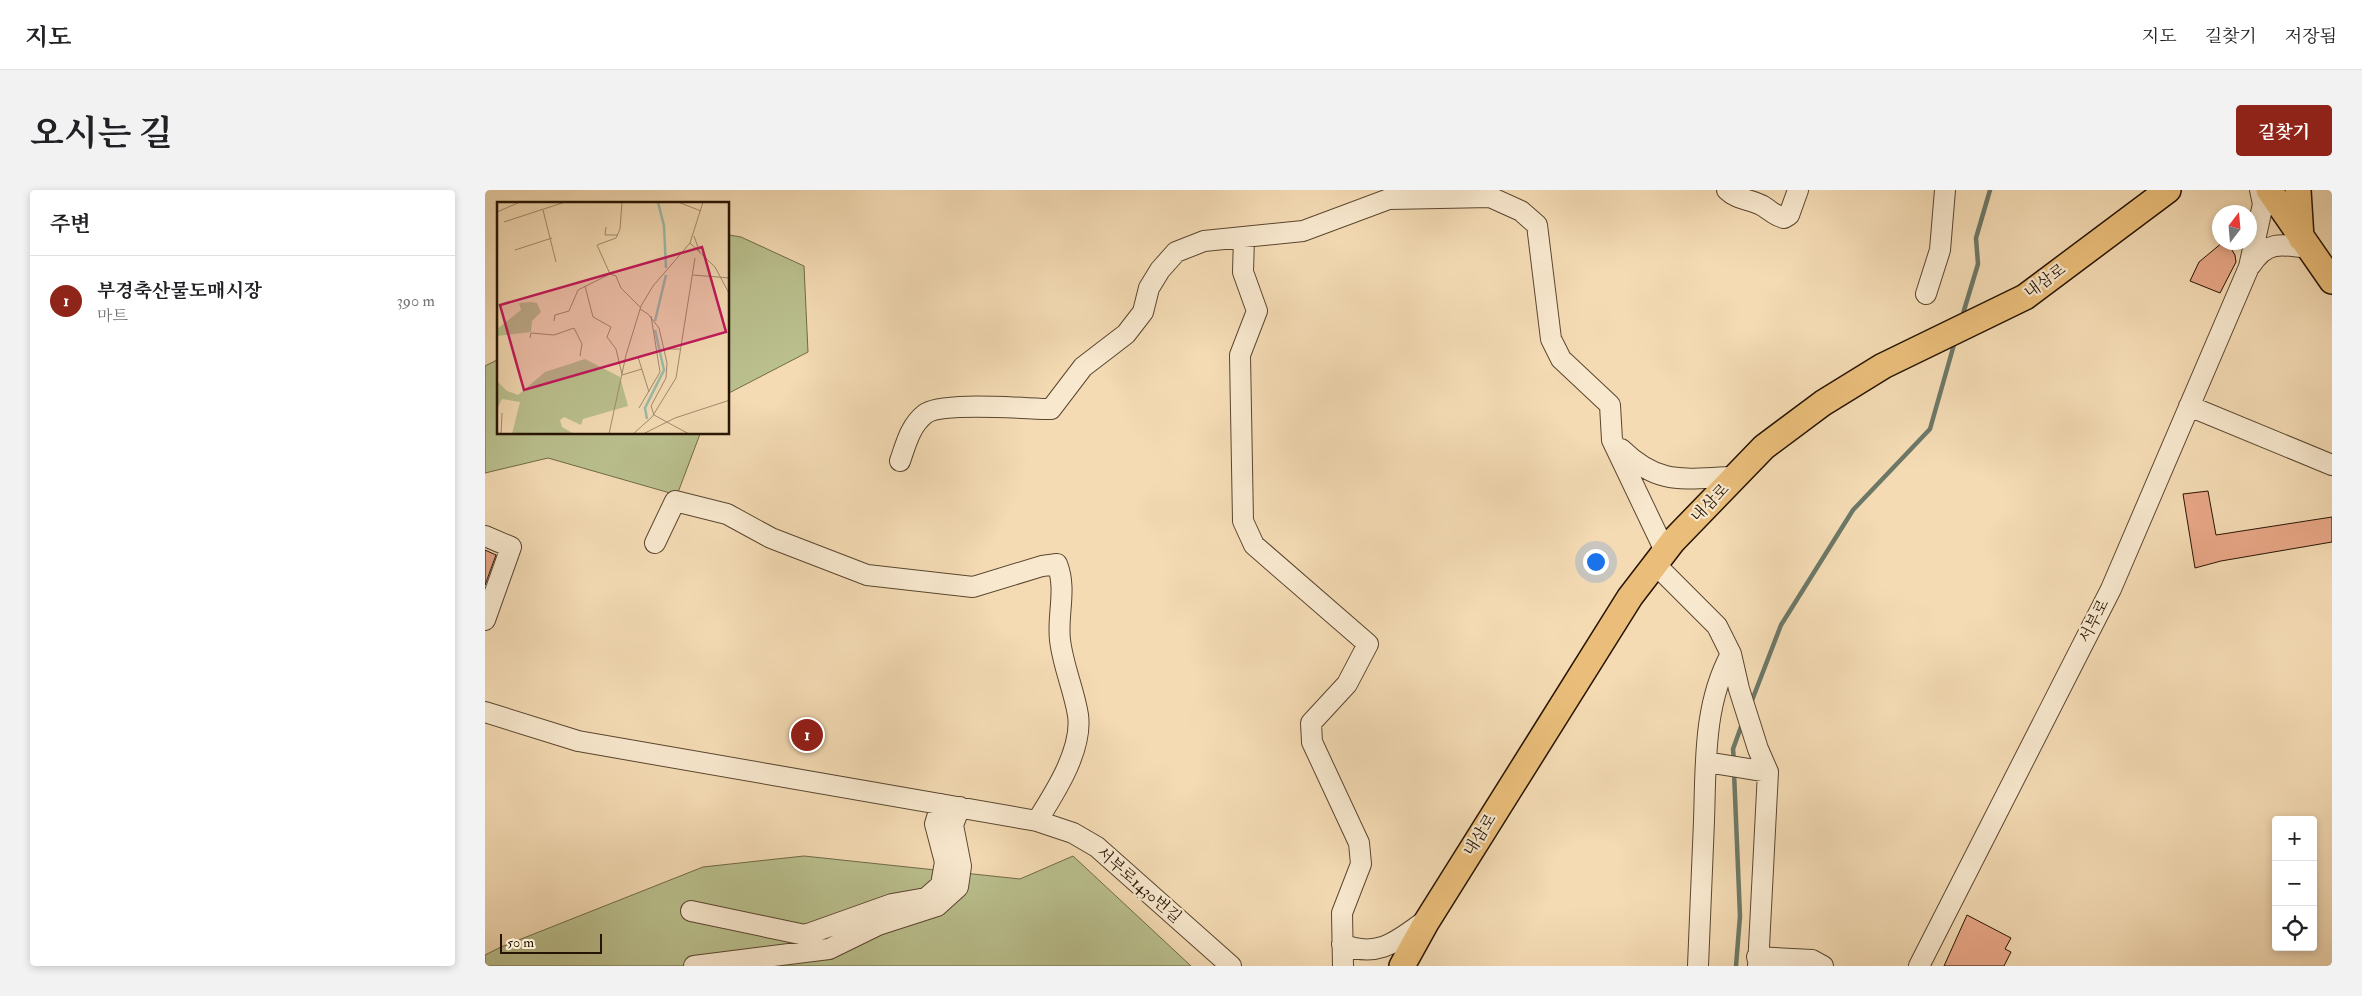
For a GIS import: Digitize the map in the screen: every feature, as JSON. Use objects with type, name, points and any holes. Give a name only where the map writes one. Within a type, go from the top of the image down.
[{"type":"main road","name":"내삼로","points":[[1401,966],[1587,663],[1630,597],[1660,558],[1764,447],[1823,403],[1883,366],[2025,297],[2167,190]]},
{"type":"main road","points":[[2269,190],[2332,281]]},
{"type":"main road","points":[[2298,190],[2304,243]]},
{"type":"street","points":[[1727,190],[1733,196],[1752,201],[1775,216],[1784,218],[1789,215],[1798,190]]},
{"type":"street","points":[[1926,294],[1940,250],[1945,190]]},
{"type":"street","points":[[2249,267],[2261,220],[2263,204],[2260,190]]},
{"type":"street","points":[[900,461],[913,426],[926,412],[946,407],[1051,410],[1083,367],[1127,334],[1143,312],[1149,288],[1160,270],[1176,252],[1204,241],[1303,230],[1389,199],[1490,193],[1521,211],[1537,225],[1551,339],[1561,359],[1610,405],[1612,440],[1660,558],[1717,626],[1731,654],[1739,689],[1764,771],[1757,961],[1812,960],[1823,966]]},
{"type":"street","points":[[1244,237],[1243,272],[1257,311],[1240,355],[1243,521],[1254,544],[1368,644],[1347,684],[1311,722],[1313,742],[1359,843],[1361,864],[1342,912],[1343,966]]},
{"type":"street","points":[[2249,267],[2257,256],[2272,245],[2304,243]]},
{"type":"street","name":"서부로","points":[[1919,966],[2111,589],[2249,267]]},
{"type":"street","points":[[2189,406],[2332,465]]},
{"type":"street","points":[[1612,440],[1637,465],[1668,479],[1735,477]]},
{"type":"street","points":[[655,543],[675,501],[727,514],[771,538],[867,575],[925,580],[973,587],[1042,566],[1057,564],[1062,577],[1060,640],[1079,717],[1075,744],[1059,787],[1037,821]]},
{"type":"street","points":[[485,536],[511,547],[485,620]]},
{"type":"street","points":[[1698,966],[1706,762],[1711,708],[1719,675],[1731,654]]},
{"type":"street","name":"서부로1430번길","points":[[485,712],[578,741],[1037,821],[1073,833],[1097,847],[1231,966]]},
{"type":"street","points":[[1706,762],[1764,771]]},
{"type":"street","points":[[691,911],[805,935],[892,904],[926,898],[941,885],[945,862],[935,824],[951,806]]},
{"type":"street","points":[[694,966],[829,949],[877,925],[937,906],[958,887],[961,866],[951,806]]},
{"type":"street","points":[[1342,944],[1359,951],[1371,950],[1398,940],[1429,918]]},
{"type":"green space","points":[[730,235],[741,237],[804,266],[808,352],[730,392]]},
{"type":"green space","points":[[497,360],[497,435],[700,435],[677,495],[548,458],[485,473],[485,366]]},
{"type":"green space","points":[[804,856],[1020,879],[1073,856],[1191,966],[485,966],[485,955],[501,947],[703,867]]},
{"type":"building","points":[[2213,250],[2232,250],[2236,262],[2220,293],[2190,281],[2199,262]]},
{"type":"building","points":[[2208,491],[2216,535],[2332,517],[2332,542],[2221,561],[2195,568],[2183,494]]},
{"type":"building","points":[[485,550],[496,555],[485,585]]},
{"type":"building","points":[[1967,915],[2011,938],[2005,949],[2011,952],[2004,966],[1944,966]]},
{"type":"waterway","points":[[1962,317],[1978,264],[1976,238],[1990,190]]},
{"type":"waterway","points":[[1751,703],[1781,625],[1853,510],[1930,429],[1955,341]]},
{"type":"waterway","points":[[1734,762],[1733,749],[1742,724]]},
{"type":"waterway","points":[[1734,772],[1740,916],[1736,966]]},
{"type":"place","name":"부경축산물도매시장","points":[[807,735]]}]
